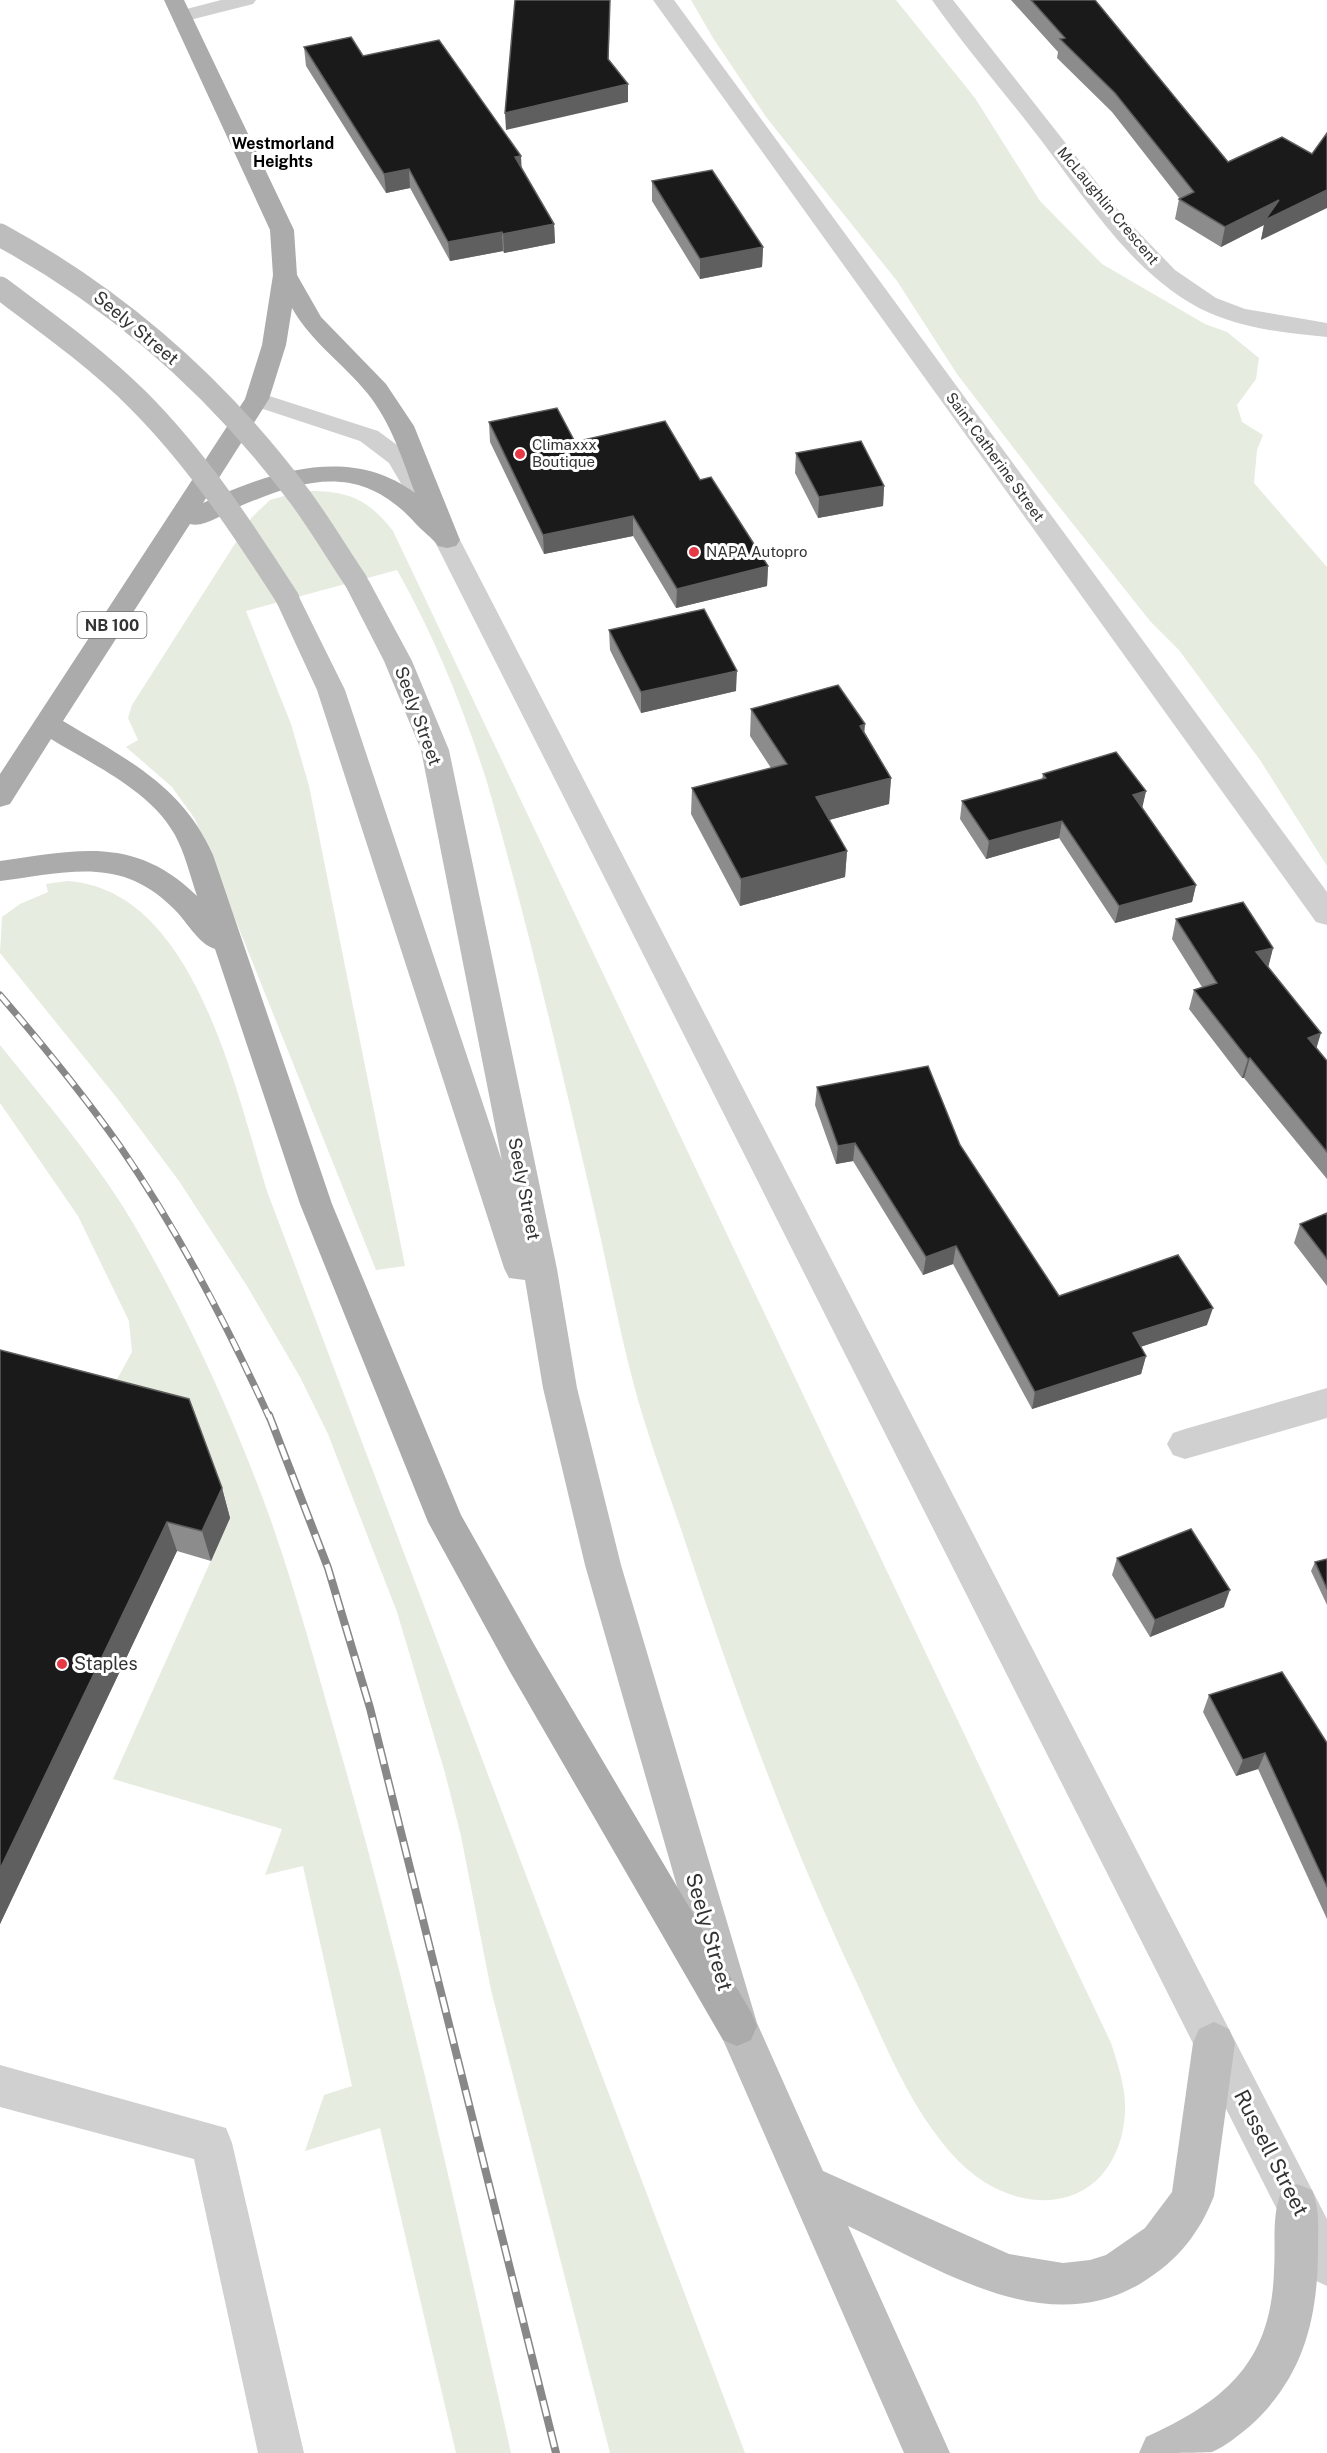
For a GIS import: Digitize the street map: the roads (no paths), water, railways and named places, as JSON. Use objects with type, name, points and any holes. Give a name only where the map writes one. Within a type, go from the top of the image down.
[{"type":"main road","name":"NB 100","points":[[0,797],[257,399],[274,345],[285,274],[282,231],[178,8]]},
{"type":"main road","name":"Seely Street","points":[[0,235],[36,254],[97,294],[142,330],[222,403],[300,497],[356,581],[398,661],[435,750],[537,1257],[560,1388],[603,1565],[736,2026],[927,2453]]},
{"type":"main road","points":[[285,274],[311,321],[377,389],[402,426],[447,540]]},
{"type":"main road","name":"Seely Street","points":[[0,288],[46,322],[142,405],[179,446],[237,519],[288,599],[331,690],[560,1388]]},
{"type":"main road","points":[[176,525],[240,495],[285,480],[349,474],[376,480],[404,496],[447,540]]},
{"type":"main road","points":[[47,724],[143,784],[185,827],[198,855],[316,1204],[446,1522],[522,1658],[736,2026]]},
{"type":"main road","points":[[0,871],[96,860],[132,867],[168,884],[194,908],[234,962]]},
{"type":"main road","points":[[806,2185],[980,2265],[1030,2283],[1076,2285],[1103,2280],[1127,2269],[1158,2245],[1183,2218],[1193,2196],[1214,2043]]},
{"type":"main road","points":[[1162,2453],[1208,2430],[1243,2403],[1268,2378],[1283,2347],[1293,2310],[1297,2205]]},
{"type":"street","points":[[178,8],[246,0]]},
{"type":"street","name":"Saint Catherine Street","points":[[663,0],[1327,914]]},
{"type":"street","name":"McLaughlin Crescent","points":[[942,0],[1131,239],[1178,285],[1209,304],[1248,317],[1292,327],[1327,330]]},
{"type":"street","name":"Russell Street","points":[[257,399],[369,436],[399,458],[447,540],[1327,2264]]},
{"type":"street","points":[[1185,1444],[1327,1403]]},
{"type":"street","points":[[0,2086],[211,2143],[281,2453]]},
{"type":"railway","points":[[0,995],[76,1088],[141,1177],[200,1278],[269,1417]]},
{"type":"railway","points":[[269,1415],[328,1568],[370,1708],[556,2453]]},
{"type":"place","name":"Climaxxx Boutique","points":[[520,454]]},
{"type":"place","name":"NAPA Autopro","points":[[694,552]]},
{"type":"place","name":"Staples","points":[[62,1664]]},
{"type":"district","name":"Westmorland Heights","points":[[283,152]]}]
